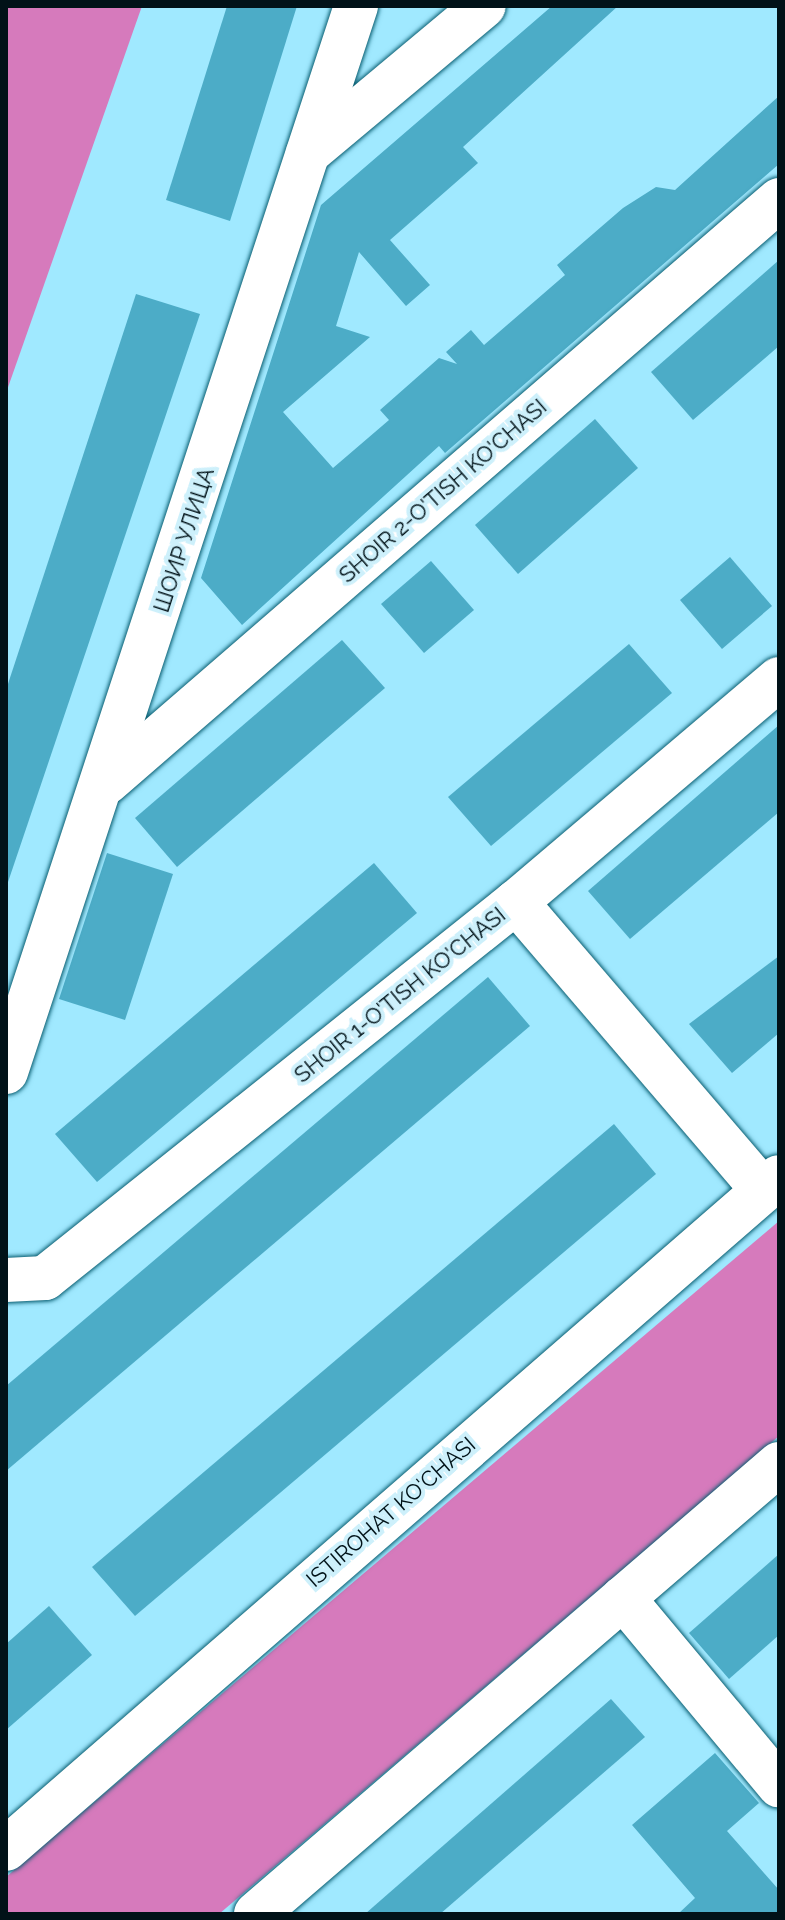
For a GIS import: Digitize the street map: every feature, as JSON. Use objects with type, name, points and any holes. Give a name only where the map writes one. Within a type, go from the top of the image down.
[{"type":"street","name":"ШОИР УЛИЦА","points":[[6,1072],[107,782],[356,6]]},
{"type":"street","points":[[308,153],[484,6]]},
{"type":"street","name":"SHOIR 2-O'TISH KO'CHASI","points":[[107,782],[779,200]]},
{"type":"street","name":"SHOIR 1-O'TISH KO'CHASI","points":[[6,1280],[45,1278],[516,902],[779,679]]},
{"type":"street","points":[[516,902],[771,1184]]},
{"type":"street","name":"ISTIROHAT KO'CHASI","points":[[6,1849],[771,1184]]},
{"type":"street","points":[[256,1914],[779,1464]]},
{"type":"street","points":[[623,1598],[779,1785]]},
{"type":"shaded area","points":[[6,6],[142,6],[6,393]]},
{"type":"shaded area","points":[[779,1221],[779,1436],[219,1914],[6,1914],[6,1877]]},
{"type":"building","points":[[227,6],[297,6],[230,221],[166,200]]},
{"type":"building","points":[[552,6],[618,6],[463,147],[478,163],[390,240],[430,285],[406,306],[359,252],[336,326],[370,337],[283,412],[333,468],[389,420],[380,410],[439,358],[457,364],[446,352],[471,330],[484,345],[565,275],[557,265],[623,208],[656,187],[675,190],[779,96],[779,164],[445,453],[439,446],[242,625],[201,578],[321,205]]},
{"type":"building","points":[[779,260],[779,346],[693,420],[651,372]]},
{"type":"building","points":[[136,294],[200,314],[6,888],[6,690]]},
{"type":"building","points":[[595,419],[638,468],[518,574],[475,525]]},
{"type":"building","points":[[730,557],[772,606],[722,649],[680,600]]},
{"type":"building","points":[[431,561],[474,610],[424,653],[381,604]]},
{"type":"building","points":[[342,640],[385,688],[177,867],[135,818]]},
{"type":"building","points":[[629,644],[672,693],[491,846],[448,797]]},
{"type":"building","points":[[779,725],[779,812],[630,939],[588,891]]},
{"type":"building","points":[[107,853],[173,874],[125,1020],[59,999]]},
{"type":"building","points":[[374,863],[417,913],[97,1182],[55,1134]]},
{"type":"building","points":[[779,956],[779,1033],[732,1073],[689,1024]]},
{"type":"building","points":[[488,977],[530,1026],[6,1471],[6,1386]]},
{"type":"building","points":[[614,1124],[656,1174],[135,1616],[92,1567]]},
{"type":"building","points":[[779,1554],[779,1635],[729,1679],[689,1633]]},
{"type":"building","points":[[49,1606],[92,1655],[6,1730],[6,1644]]},
{"type":"building","points":[[611,1699],[645,1737],[440,1914],[365,1914]]},
{"type":"building","points":[[715,1753],[759,1803],[727,1831],[779,1890],[779,1914],[678,1914],[695,1898],[632,1825]]}]
